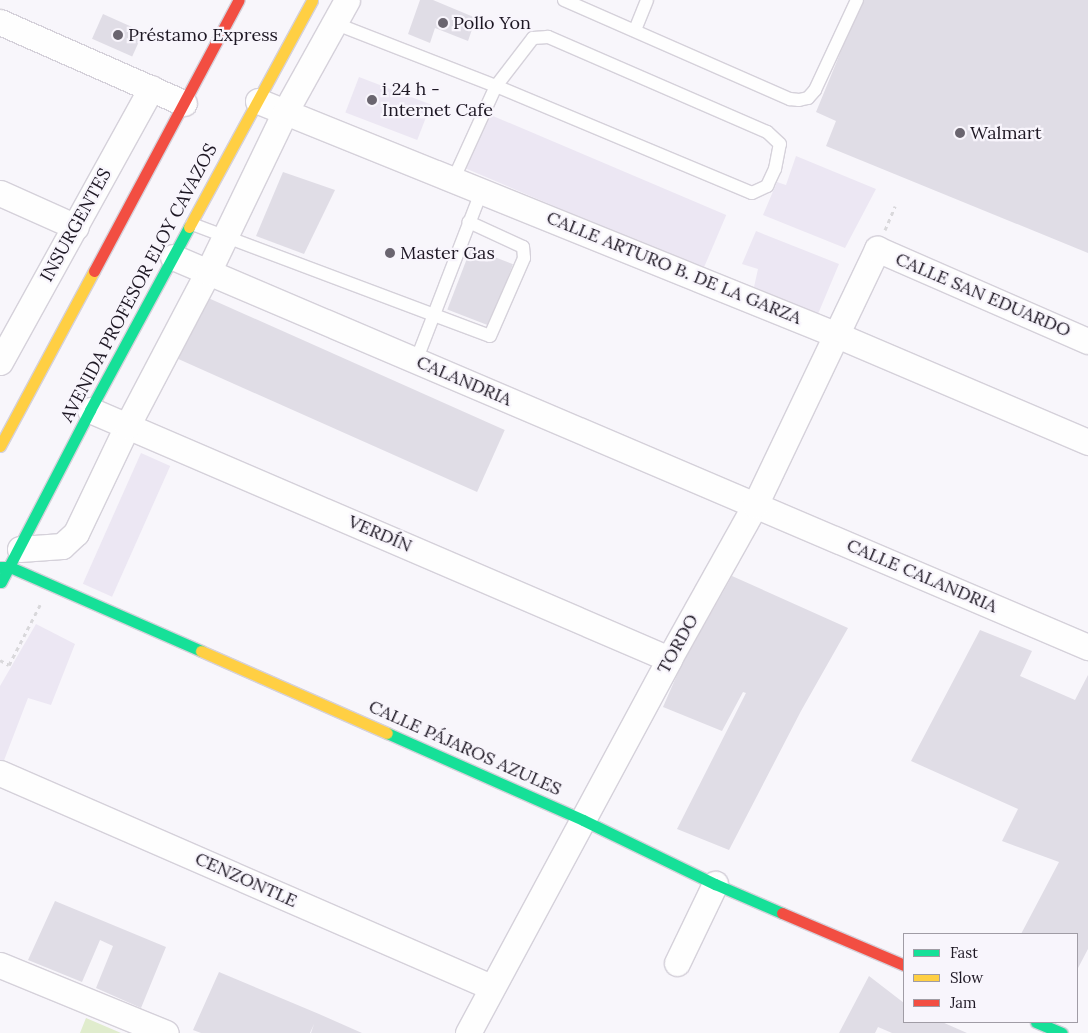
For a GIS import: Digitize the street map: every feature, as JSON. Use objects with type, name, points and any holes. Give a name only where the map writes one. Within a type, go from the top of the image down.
[{"type":"main road","points":[[0,446],[239,0]]},
{"type":"main road","name":"AVENIDA PROFESOR ELOY CAVAZOS","points":[[0,583],[8,558],[174,258],[312,0]]},
{"type":"main road","name":"CALLE PÁJAROS AZULES","points":[[8,558],[50,585],[583,820],[715,884],[903,966]]},
{"type":"main road","points":[[1038,1023],[1062,1033]]},
{"type":"street","points":[[8,558],[62,546],[76,534],[127,426],[208,272],[285,112],[346,0]]},
{"type":"street","points":[[0,22],[184,103]]},
{"type":"street","name":"INSURGENTES","points":[[0,362],[151,88]]},
{"type":"street","name":"CALLE ARTURO B. DE LA GARZA","points":[[258,101],[454,178],[837,334],[1088,442]]},
{"type":"street","points":[[0,193],[76,227]]},
{"type":"street","name":"TORDO","points":[[468,1033],[670,659],[756,505],[877,249]]},
{"type":"street","name":"CALLE SAN EDUARDO","points":[[877,249],[1088,341]]},
{"type":"street","name":"CALANDRIA","points":[[174,258],[756,505]]},
{"type":"street","name":"VERDÍN","points":[[90,410],[670,659]]},
{"type":"street","name":"CALLE CALANDRIA","points":[[756,505],[1088,648]]},
{"type":"street","name":"CENZONTLE","points":[[0,773],[492,987]]},
{"type":"street","points":[[677,963],[715,884]]},
{"type":"street","points":[[0,964],[166,1033]]},
{"type":"lane","points":[[564,0],[790,98],[799,100],[808,98],[815,90],[857,0]]},
{"type":"lane","points":[[635,30],[647,0]]},
{"type":"lane","points":[[334,23],[496,86],[752,192],[767,186],[775,169],[780,144],[767,132],[548,37],[533,38],[496,86],[454,178]]},
{"type":"lane","points":[[416,361],[482,190]]},
{"type":"lane","points":[[192,224],[490,336],[524,258],[523,247],[469,222]]},
{"type":"path","points":[[0,660],[9,665],[50,585]]},
{"type":"shaded area","points":[[359,77],[431,105],[417,140],[345,112]]},
{"type":"shaded area","points":[[486,113],[726,215],[703,269],[463,167]]},
{"type":"shaded area","points":[[796,156],[876,189],[845,248],[763,215],[777,182],[786,185]]},
{"type":"shaded area","points":[[756,231],[839,264],[818,314],[754,287],[758,269],[742,264]]},
{"type":"shaded area","points":[[141,453],[170,466],[112,597],[83,584]]},
{"type":"shaded area","points":[[36,624],[75,644],[51,705],[28,698],[3,763],[0,761],[0,686]]},
{"type":"green space","points":[[86,1018],[121,1033],[80,1033]]},
{"type":"building","name":"Pollo Yon","points":[[420,0],[433,0],[476,18],[468,41],[435,28],[430,43],[408,34]]},
{"type":"building","name":"Walmart","points":[[862,0],[1088,0],[1088,253],[826,146],[836,121],[816,112]]},
{"type":"building","name":"Préstamo Express","points":[[103,14],[143,32],[132,57],[92,39]]},
{"type":"building","points":[[283,172],[335,190],[304,254],[256,236]]},
{"type":"building","points":[[471,248],[513,264],[489,326],[447,310]]},
{"type":"building","points":[[206,297],[505,430],[477,492],[178,359]]},
{"type":"building","points":[[732,576],[848,628],[801,711],[729,850],[677,829],[746,693],[743,692],[722,731],[663,707],[680,668]]},
{"type":"building","points":[[980,630],[1032,651],[1020,676],[1075,700],[1088,675],[1088,949],[1078,968],[1078,933],[1022,933],[1059,862],[1002,841],[1018,809],[911,761]]},
{"type":"building","points":[[55,901],[166,947],[141,1008],[96,988],[113,946],[100,940],[82,982],[28,960]]},
{"type":"building","points":[[219,972],[362,1033],[311,1033],[314,1024],[310,1033],[201,1033],[193,1030]]},
{"type":"building","points":[[869,976],[903,1002],[903,1023],[944,1023],[967,1033],[892,1033],[878,1027],[875,1033],[839,1033]]},
{"type":"traffic: fast","points":[[1,582],[90,410],[189,227]]},
{"type":"traffic: fast","points":[[0,567],[10,567],[201,651]]},
{"type":"traffic: fast","points":[[387,733],[583,820],[715,884],[782,913]]},
{"type":"traffic: fast","points":[[1038,1023],[1062,1033]]},
{"type":"traffic: slow","points":[[189,227],[312,0]]},
{"type":"traffic: slow","points":[[0,446],[94,271]]},
{"type":"traffic: slow","points":[[201,651],[387,733]]},
{"type":"traffic: jam","points":[[94,271],[239,0]]},
{"type":"traffic: jam","points":[[782,913],[903,965]]},
{"type":"place","name":"Pollo Yon","points":[[443,23]]},
{"type":"place","name":"Préstamo Express","points":[[118,35]]},
{"type":"place","name":"i 24 h - Internet Cafe","points":[[372,100]]},
{"type":"place","name":"Walmart","points":[[960,133]]},
{"type":"place","name":"Master Gas","points":[[390,253]]}]
